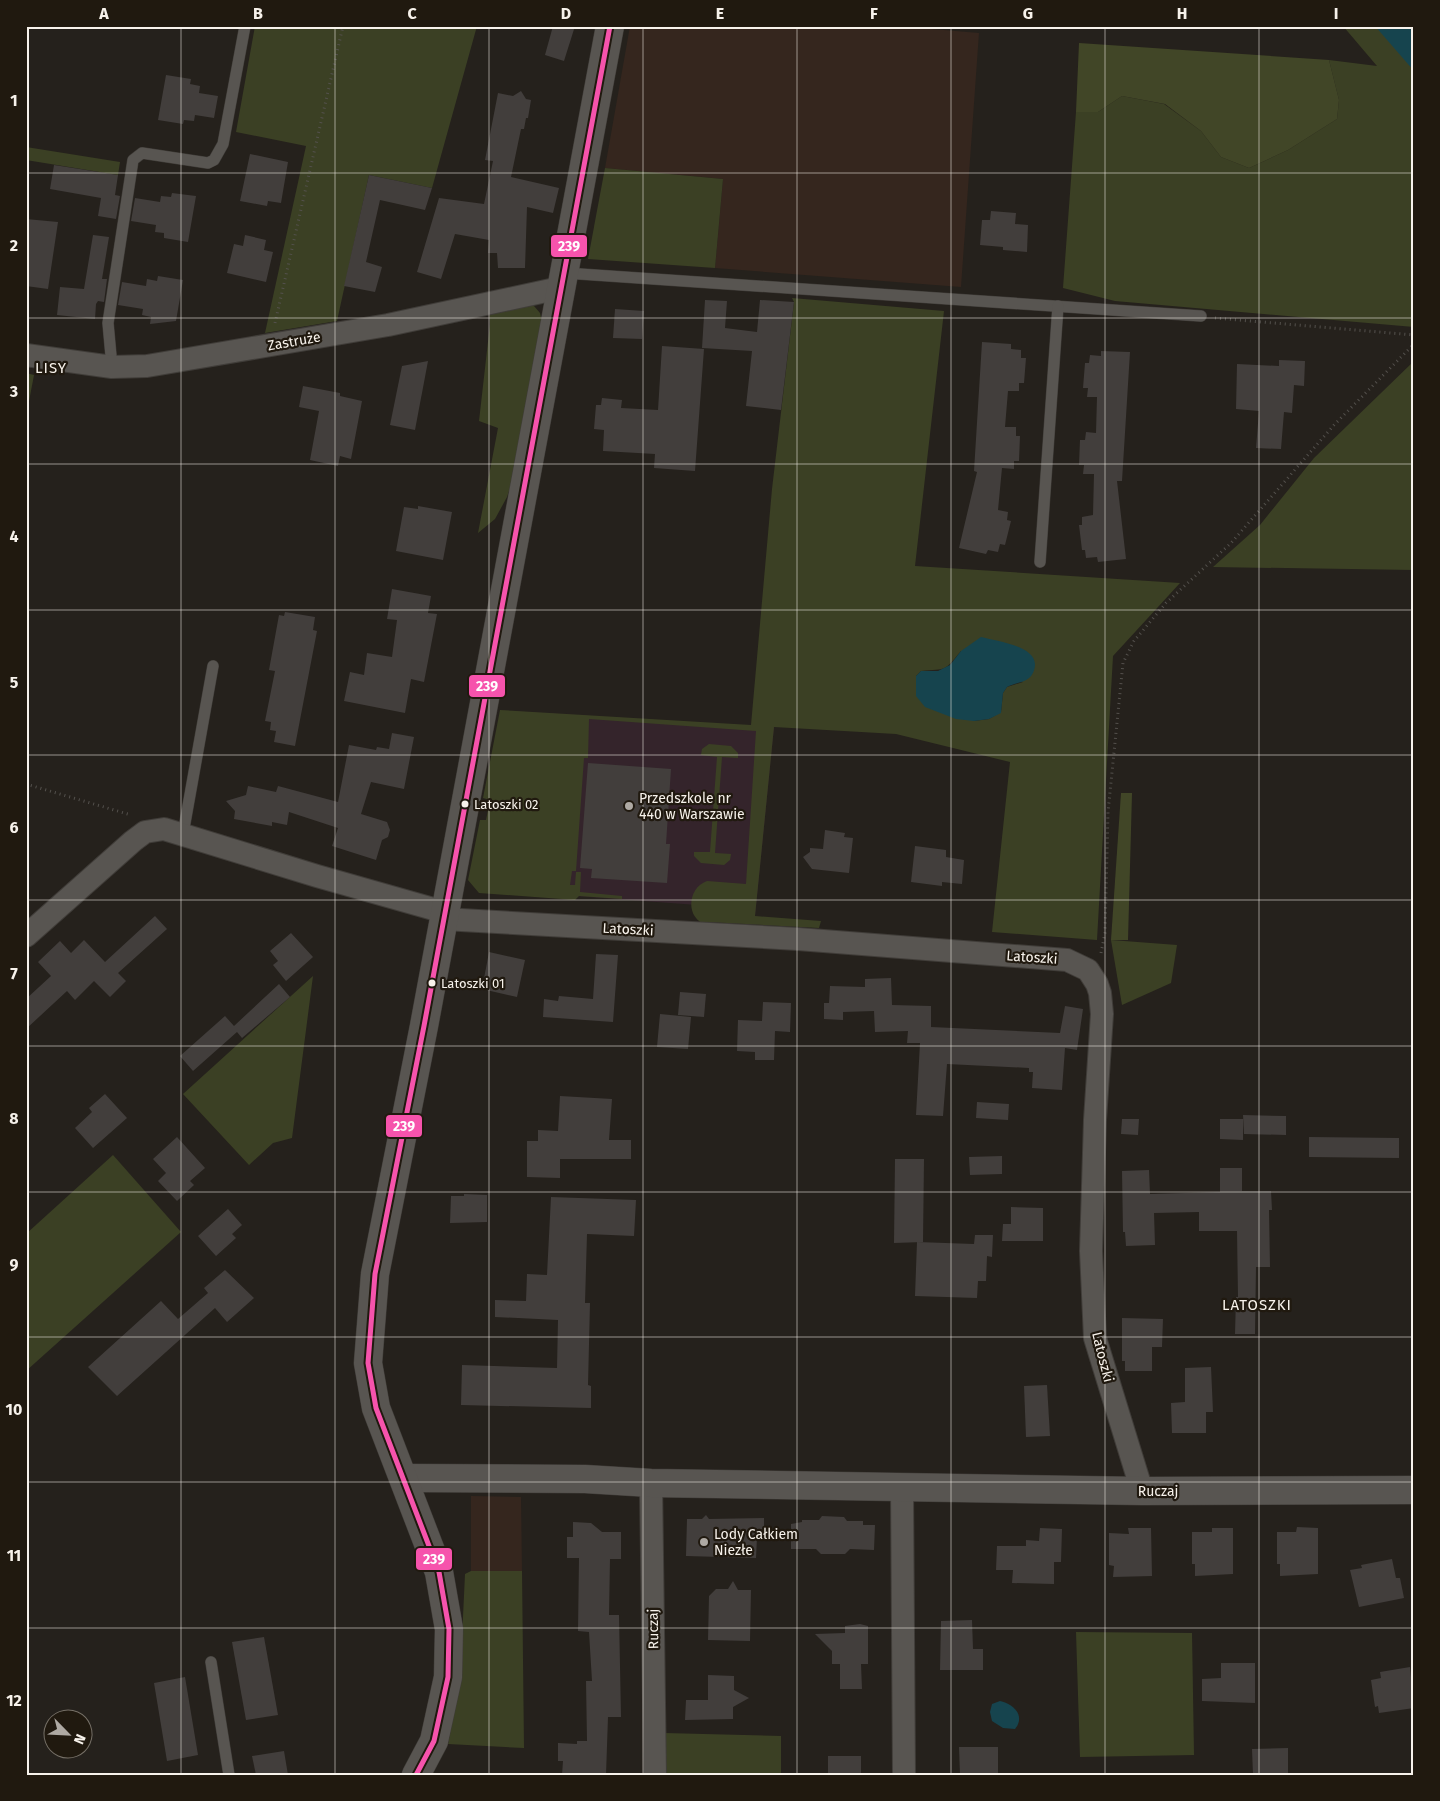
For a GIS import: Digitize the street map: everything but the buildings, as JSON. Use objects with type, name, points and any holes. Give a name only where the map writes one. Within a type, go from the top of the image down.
[{"type":"street","points":[[416,1775],[434,1741],[448,1677],[449,1629],[439,1572],[405,1478],[376,1408],[368,1363],[375,1274],[426,1018],[443,915],[610,26]]},
{"type":"street","name":"Zastruże","points":[[26,355],[112,367],[147,366],[388,325],[561,280]]},
{"type":"street","points":[[26,936],[133,840],[145,832],[156,829]]},
{"type":"street","name":"Latoszki","points":[[156,829],[170,830],[443,915],[798,939],[1067,960],[1081,966],[1093,976],[1100,993],[1102,1014],[1095,1120],[1092,1251],[1095,1338],[1142,1491]]},
{"type":"street","name":"Ruczaj","points":[[405,1478],[1142,1491],[1414,1490]]},
{"type":"street","name":"Ruczaj","points":[[651,1483],[655,1775]]},
{"type":"street","points":[[902,1487],[904,1775]]},
{"type":"lane","points":[[112,367],[108,323],[133,160],[142,153],[208,163],[214,160],[223,144],[245,26]]},
{"type":"lane","points":[[561,280],[1058,306],[1201,316]]},
{"type":"lane","points":[[1040,562],[1058,306]]},
{"type":"lane","points":[[183,834],[213,666]]},
{"type":"lane","points":[[210,1662],[229,1775]]},
{"type":"path","points":[[270,345],[343,26]]},
{"type":"path","points":[[1201,316],[1414,334]]},
{"type":"path","points":[[1093,976],[1100,959],[1105,933],[1108,812],[1122,663],[1134,641],[1166,603],[1231,544],[1334,424],[1414,344]]},
{"type":"path","points":[[26,784],[148,821],[156,829]]},
{"type":"shaded area","points":[[630,26],[897,26],[979,33],[961,287],[715,268],[723,179],[605,168]]},
{"type":"shaded area","name":"Przedszkole nr 440 w Warszawie","points":[[510,711],[774,727],[755,916],[697,905],[480,889]]},
{"type":"shaded area","points":[[471,1496],[521,1497],[522,1571],[471,1571]]},
{"type":"green space","points":[[255,26],[477,26],[432,188],[369,175],[337,321],[265,333],[306,146],[236,132]]},
{"type":"green space","points":[[1343,26],[1414,26],[1414,327],[1115,301],[1063,288],[1076,112],[1098,112],[1122,96],[1164,104],[1201,131],[1221,157],[1249,168],[1288,150],[1337,119],[1339,100],[1329,60],[1377,66]]},
{"type":"green space","points":[[1079,43],[1329,60],[1339,100],[1337,119],[1288,150],[1249,168],[1221,157],[1201,131],[1165,104],[1122,96],[1098,112],[1076,112]]},
{"type":"green space","points":[[26,147],[120,162],[118,175],[26,160]]},
{"type":"green space","points":[[605,168],[723,179],[715,268],[588,259]]},
{"type":"green space","points":[[792,298],[944,311],[915,566],[1180,583],[1113,656],[1097,940],[992,932],[1010,762],[896,734],[774,727],[755,916],[821,921],[819,928],[708,922],[707,925],[695,917],[692,910],[692,896],[695,890],[707,881],[746,884],[756,731],[589,719],[588,758],[584,758],[576,871],[572,871],[570,885],[575,885],[576,872],[581,872],[580,892],[622,896],[622,899],[579,896],[575,900],[479,893],[468,880],[480,820],[486,820],[490,800],[483,798],[500,710],[751,725],[772,489],[794,302]],"holes":[[[961,651],[1023,682],[1007,687],[1003,693],[1001,712],[989,719],[974,721],[916,676],[921,671],[944,668]]]},
{"type":"green space","points":[[528,299],[540,313],[543,326],[515,473],[507,497],[495,519],[478,533],[498,428],[479,421],[490,324],[489,307]]},
{"type":"green space","points":[[1414,361],[1414,570],[1213,567],[1260,525],[1314,458]]},
{"type":"green space","points":[[26,373],[34,375],[26,417]]},
{"type":"green space","points":[[709,744],[731,746],[738,753],[738,758],[722,757],[715,853],[731,854],[730,860],[724,865],[701,863],[694,856],[694,852],[710,852],[717,757],[701,755],[702,749]]},
{"type":"green space","points":[[1121,793],[1132,793],[1128,940],[1111,940]]},
{"type":"green space","points":[[1111,940],[1177,945],[1171,983],[1122,1005]]},
{"type":"green space","points":[[313,976],[292,1138],[273,1143],[249,1165],[183,1094]]},
{"type":"green space","points":[[113,1155],[181,1232],[26,1371],[26,1234]]},
{"type":"green space","points":[[471,1571],[522,1571],[524,1748],[448,1744],[460,1681],[465,1574]]},
{"type":"green space","points":[[1076,1632],[1192,1633],[1194,1755],[1080,1757]]},
{"type":"green space","points":[[664,1733],[781,1736],[781,1775],[664,1775]]},
{"type":"water","points":[[1375,26],[1414,26],[1414,71]]},
{"type":"water","points":[[981,637],[1013,645],[1028,652],[1035,664],[1032,675],[1024,681],[1007,687],[1003,693],[1001,713],[989,719],[974,721],[956,719],[925,707],[916,696],[916,676],[921,671],[938,671],[950,665],[961,651]]},
{"type":"water","points":[[1000,1701],[1013,1707],[1019,1715],[1018,1724],[1015,1729],[1003,1728],[992,1721],[990,1712],[992,1704]]},
{"type":"transit line","name":"239","points":[[416,1775],[434,1741],[448,1677],[449,1629],[439,1572],[376,1408],[368,1363],[375,1274],[424,1026],[610,26]]},
{"type":"place","name":"Latoszki 02","points":[[465,804]]},
{"type":"place","name":"Przedszkole nr 440 w Warszawie","points":[[629,806]]},
{"type":"place","name":"Latoszki 01","points":[[432,983]]},
{"type":"place","name":"Lody Całkiem Niezłe","points":[[704,1542]]},
{"type":"district","name":"LISY","points":[[51,368]]},
{"type":"district","name":"LATOSZKI","points":[[1257,1305]]}]
